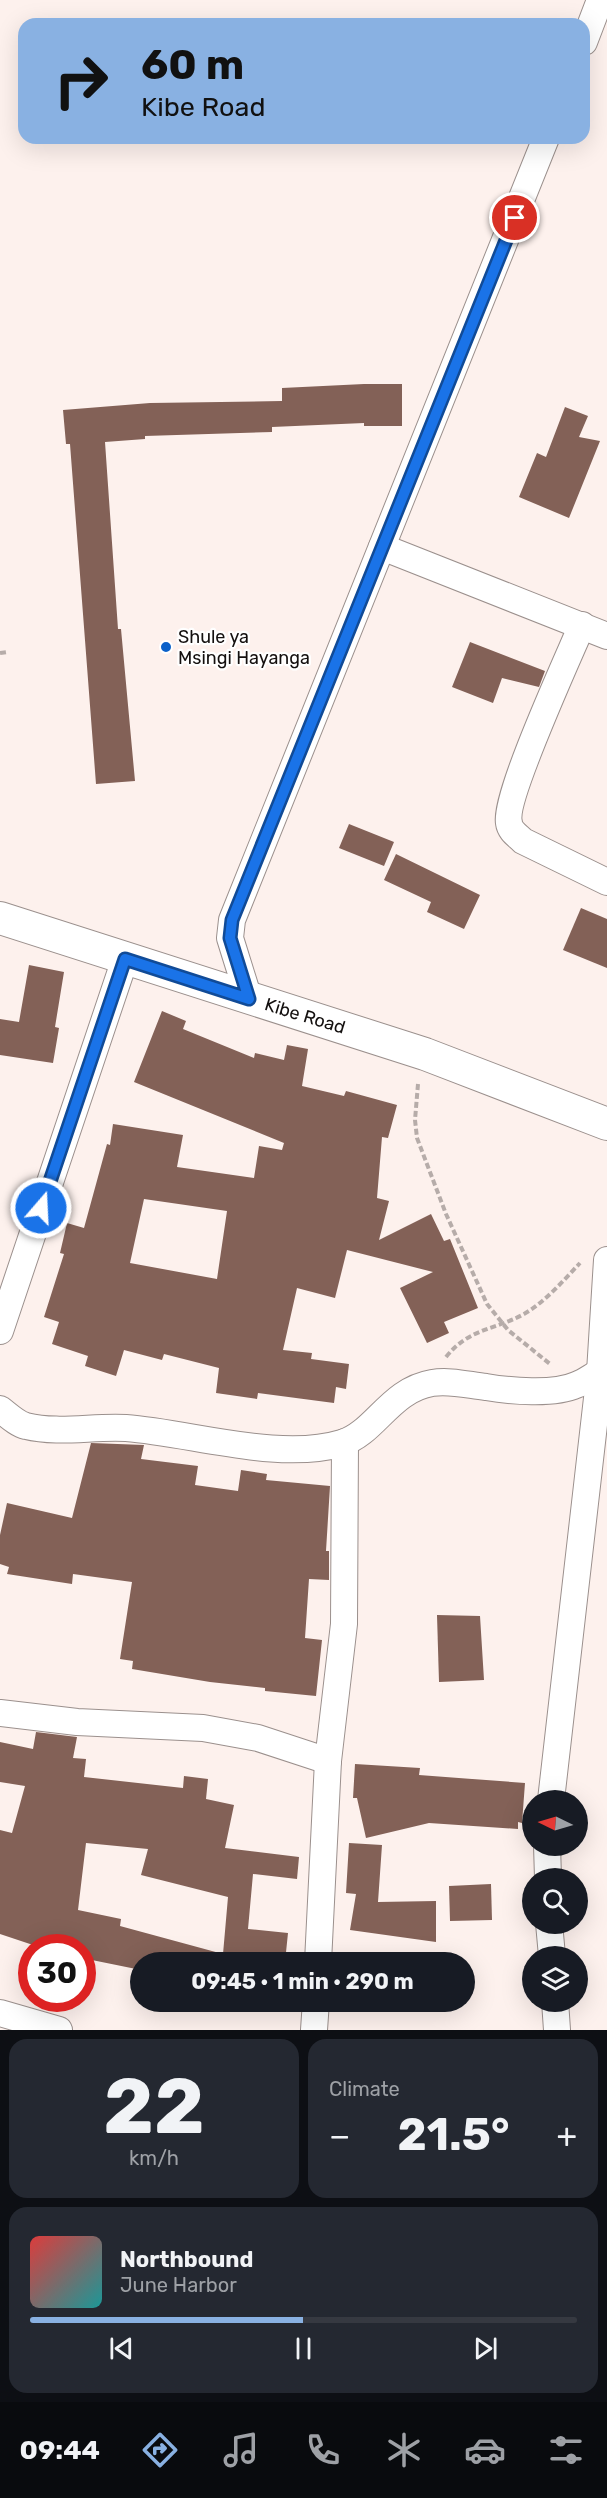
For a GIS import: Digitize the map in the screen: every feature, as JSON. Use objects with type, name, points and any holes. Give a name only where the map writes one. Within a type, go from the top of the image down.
[{"type":"street","points":[[590,26],[600,0]]},
{"type":"street","points":[[249,999],[230,938],[230,928],[544,144]]},
{"type":"street","points":[[382,547],[607,636]]},
{"type":"street","points":[[582,625],[540,723],[510,804],[508,822],[512,831],[523,841],[607,882]]},
{"type":"street","name":"Kibe Road","points":[[0,918],[425,1054],[607,1124]]},
{"type":"street","points":[[0,1331],[125,959]]},
{"type":"street","points":[[552,1790],[600,1372],[596,1258]]},
{"type":"street","points":[[0,1409],[23,1426],[43,1430],[129,1428],[283,1449],[319,1448],[345,1442],[411,1389],[429,1384],[446,1381],[500,1389],[541,1391],[575,1386],[600,1372]]},
{"type":"street","points":[[318,1952],[328,1761],[344,1624],[345,1442]]},
{"type":"street","points":[[0,1713],[77,1722],[203,1728],[258,1738],[328,1761]]},
{"type":"street","points":[[314,2030],[315,2012]]},
{"type":"street","points":[[556,2012],[558,2030]]},
{"type":"street","points":[[0,2013],[59,2030]]},
{"type":"path","points":[[0,653],[7,652]]},
{"type":"path","points":[[425,1054],[416,1095],[417,1138],[446,1214],[487,1304],[500,1323],[575,1386]]},
{"type":"path","points":[[429,1384],[441,1364],[460,1341],[527,1312],[596,1258]]},
{"type":"building","points":[[402,384],[402,426],[364,426],[364,423],[272,427],[272,432],[145,436],[145,439],[105,442],[118,629],[121,629],[135,781],[96,784],[70,444],[66,444],[63,410],[150,403],[282,401],[282,388]]},
{"type":"building","points":[[565,407],[588,416],[579,437],[600,441],[569,518],[519,497],[537,453],[546,457]]},
{"type":"building","points":[[470,642],[545,671],[539,687],[502,678],[493,703],[452,687]]},
{"type":"building","points":[[349,824],[394,842],[384,866],[339,848]]},
{"type":"building","points":[[396,854],[480,895],[464,929],[427,912],[431,902],[384,880]]},
{"type":"building","points":[[581,908],[607,919],[607,968],[563,950]]},
{"type":"building","points":[[29,965],[64,972],[55,1027],[59,1028],[53,1063],[0,1055],[0,1019],[19,1022]]},
{"type":"building","points":[[162,1011],[186,1021],[183,1029],[254,1058],[255,1053],[284,1060],[287,1045],[308,1049],[302,1086],[344,1096],[346,1091],[397,1105],[388,1138],[382,1137],[377,1198],[389,1201],[379,1240],[431,1214],[444,1241],[450,1239],[478,1308],[444,1322],[449,1333],[427,1343],[400,1288],[433,1272],[347,1250],[335,1298],[297,1288],[283,1350],[312,1353],[311,1359],[349,1364],[346,1389],[336,1387],[334,1403],[258,1393],[257,1399],[216,1393],[219,1368],[164,1354],[162,1360],[124,1350],[116,1376],[85,1366],[88,1356],[52,1344],[59,1322],[44,1317],[64,1254],[60,1253],[67,1223],[84,1228],[107,1144],[110,1145],[113,1124],[183,1135],[177,1167],[254,1178],[259,1146],[282,1150],[284,1143],[134,1082]],"holes":[[[144,1199],[227,1211],[217,1279],[130,1263]]]},
{"type":"building","points":[[91,1443],[144,1445],[141,1459],[198,1466],[195,1485],[238,1491],[241,1470],[267,1474],[266,1480],[330,1486],[326,1551],[329,1551],[329,1580],[309,1579],[305,1638],[322,1640],[316,1696],[265,1691],[265,1688],[210,1682],[132,1669],[133,1661],[120,1659],[132,1582],[73,1574],[72,1584],[7,1574],[9,1567],[0,1564],[0,1535],[7,1503],[72,1518]]},
{"type":"building","points":[[437,1615],[480,1616],[484,1680],[439,1682]]},
{"type":"building","points":[[36,1732],[77,1737],[73,1758],[86,1759],[84,1777],[183,1788],[184,1776],[208,1779],[206,1799],[234,1805],[225,1848],[299,1857],[297,1879],[253,1874],[248,1929],[288,1933],[286,1952],[223,1952],[228,1897],[141,1875],[148,1849],[86,1843],[78,1910],[121,1919],[120,1926],[216,1952],[130,1952],[130,1968],[96,1961],[96,1934],[18,1934],[18,1940],[0,1934],[0,1830],[12,1833],[25,1786],[0,1782],[0,1742],[33,1749]]},
{"type":"building","points":[[355,1764],[420,1768],[419,1775],[525,1783],[524,1790],[522,1790],[522,1823],[518,1822],[518,1829],[429,1823],[366,1838],[357,1798],[353,1798]]},
{"type":"building","points":[[349,1843],[382,1845],[378,1902],[436,1901],[436,1942],[350,1930],[356,1894],[346,1893]]},
{"type":"building","points":[[491,1884],[492,1920],[450,1921],[449,1886]]},
{"type":"place","name":"Shule ya Msingi Hayanga","points":[[166,647]]},
{"type":"route","points":[[41,1208],[125,959],[249,999],[230,938],[232,920],[515,218]]}]
